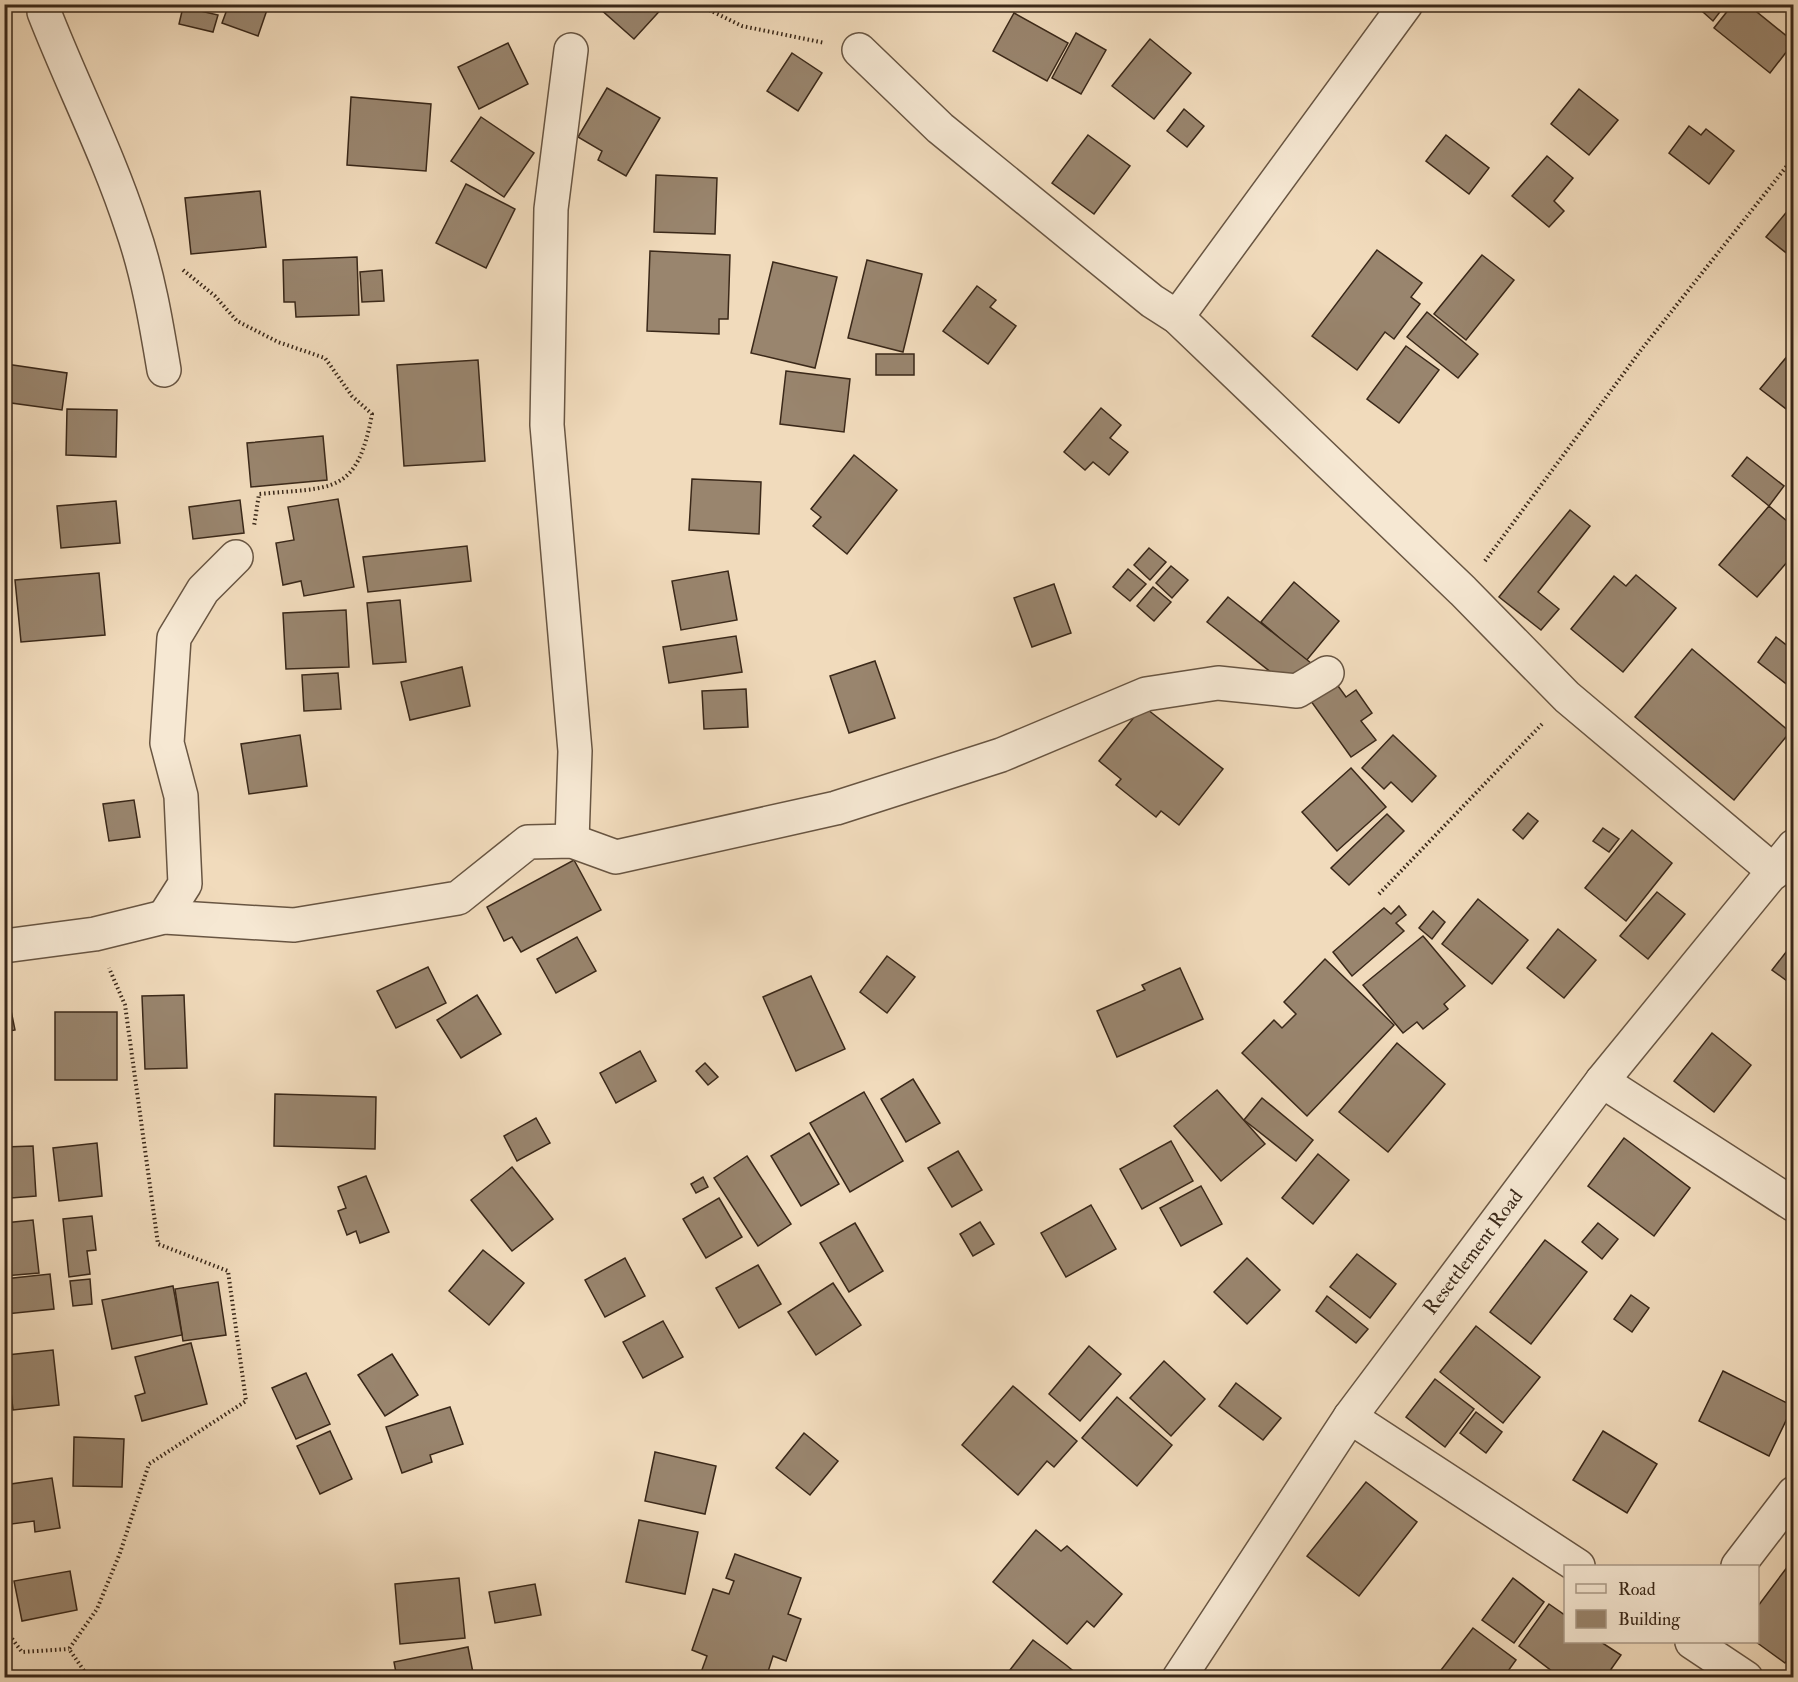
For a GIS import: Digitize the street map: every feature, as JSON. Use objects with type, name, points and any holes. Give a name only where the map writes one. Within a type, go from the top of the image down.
[{"type":"street","points":[[44,4],[44,12],[55,42],[132,227],[152,298],[164,370]]},
{"type":"street","points":[[1178,317],[1406,4]]},
{"type":"street","points":[[571,50],[551,209],[547,425],[575,751],[572,841]]},
{"type":"street","points":[[859,50],[940,128],[1152,301],[1178,317],[1463,591],[1567,697],[1774,872]]},
{"type":"street","points":[[164,917],[185,884],[181,796],[167,743],[174,638],[203,590],[236,557]]},
{"type":"street","points":[[4,946],[95,934],[164,917],[294,925],[458,898],[528,842],[572,841],[616,857],[836,808],[1001,755],[1146,694],[1218,683],[1297,691],[1327,673]]},
{"type":"street","name":"Resettlement Road","points":[[1179,1677],[1350,1417],[1602,1081],[1794,846]]},
{"type":"street","points":[[1602,1081],[1794,1205]]},
{"type":"street","points":[[1350,1417],[1576,1565]]},
{"type":"street","points":[[1739,1565],[1794,1493]]},
{"type":"street","points":[[1695,1643],[1746,1677]]},
{"type":"path","points":[[697,4],[742,26],[859,50]]},
{"type":"path","points":[[1463,591],[1641,350],[1794,157]]},
{"type":"path","points":[[181,268],[215,296],[237,321],[278,342],[325,358],[352,396],[372,414],[366,446],[351,474],[328,488],[259,495],[252,536],[236,557]]},
{"type":"path","points":[[1379,894],[1567,697]]},
{"type":"path","points":[[4,1628],[22,1652],[69,1648],[97,1610],[120,1553],[149,1464],[246,1401],[228,1271],[158,1244],[125,1005],[95,934]]},
{"type":"path","points":[[69,1648],[89,1677]]},
{"type":"building","points":[[229,4],[269,4],[258,36],[222,23]]},
{"type":"building","points":[[600,4],[666,4],[634,39],[598,7]]},
{"type":"building","points":[[1694,4],[1726,4],[1713,21]]},
{"type":"building","points":[[1733,4],[1747,4],[1794,42],[1770,73],[1714,28]]},
{"type":"building","points":[[183,7],[218,15],[213,32],[179,24]]},
{"type":"building","points":[[1014,13],[1068,43],[1047,81],[993,51]]},
{"type":"building","points":[[1076,33],[1106,50],[1081,94],[1052,78]]},
{"type":"building","points":[[1150,39],[1191,73],[1154,119],[1112,86]]},
{"type":"building","points":[[508,43],[528,84],[479,109],[458,67]]},
{"type":"building","points":[[792,53],[822,73],[798,111],[767,91]]},
{"type":"building","points":[[607,88],[660,118],[626,176],[598,160],[602,151],[578,137]]},
{"type":"building","points":[[1579,89],[1618,120],[1589,155],[1551,124]]},
{"type":"building","points":[[351,97],[431,104],[426,171],[347,165]]},
{"type":"building","points":[[1184,109],[1204,126],[1187,147],[1167,131]]},
{"type":"building","points":[[481,117],[534,153],[504,197],[451,161]]},
{"type":"building","points":[[1689,126],[1701,135],[1706,129],[1734,151],[1709,184],[1669,153]]},
{"type":"building","points":[[1088,135],[1130,166],[1094,214],[1052,183]]},
{"type":"building","points":[[1446,135],[1489,168],[1469,194],[1426,161]]},
{"type":"building","points":[[1547,156],[1573,178],[1554,201],[1564,211],[1549,227],[1512,196]]},
{"type":"building","points":[[656,175],[717,178],[715,234],[654,232]]},
{"type":"building","points":[[466,184],[515,209],[486,268],[436,243]]},
{"type":"building","points":[[260,191],[266,247],[191,254],[185,198]]},
{"type":"building","points":[[1794,203],[1794,259],[1766,237]]},
{"type":"building","points":[[1377,250],[1422,283],[1411,297],[1420,304],[1394,339],[1385,332],[1357,370],[1312,336]]},
{"type":"building","points":[[650,251],[730,255],[728,319],[719,319],[719,334],[647,331]]},
{"type":"building","points":[[1482,255],[1514,280],[1466,340],[1434,314]]},
{"type":"building","points":[[357,257],[359,315],[296,317],[295,302],[284,302],[283,260]]},
{"type":"building","points":[[867,260],[922,274],[903,352],[848,338]]},
{"type":"building","points":[[773,262],[837,277],[815,368],[751,353]]},
{"type":"building","points":[[382,270],[384,301],[362,302],[360,272]]},
{"type":"building","points":[[977,286],[996,300],[990,307],[1016,326],[988,364],[943,331]]},
{"type":"building","points":[[1427,312],[1478,354],[1458,378],[1407,337]]},
{"type":"building","points":[[1406,346],[1439,370],[1399,423],[1367,399]]},
{"type":"building","points":[[1794,348],[1794,415],[1760,389]]},
{"type":"building","points":[[876,354],[914,354],[914,375],[876,375]]},
{"type":"building","points":[[478,360],[485,461],[404,466],[397,365]]},
{"type":"building","points":[[6,364],[67,373],[62,410],[4,402]]},
{"type":"building","points":[[786,371],[850,379],[844,432],[780,424]]},
{"type":"building","points":[[1101,408],[1121,425],[1110,438],[1128,452],[1109,475],[1093,462],[1085,470],[1064,452]]},
{"type":"building","points":[[67,409],[117,410],[116,457],[66,455]]},
{"type":"building","points":[[323,436],[327,480],[251,487],[247,443]]},
{"type":"building","points":[[854,455],[897,490],[847,554],[813,526],[821,517],[811,509]]},
{"type":"building","points":[[1747,457],[1784,486],[1769,506],[1732,476]]},
{"type":"building","points":[[692,479],[761,482],[759,534],[689,530]]},
{"type":"building","points":[[338,499],[354,587],[304,596],[301,581],[283,585],[276,543],[294,540],[288,507]]},
{"type":"building","points":[[240,500],[244,533],[193,539],[189,507]]},
{"type":"building","points":[[116,501],[120,543],[61,548],[57,506]]},
{"type":"building","points":[[1769,506],[1794,527],[1794,554],[1757,597],[1719,565]]},
{"type":"building","points":[[1570,510],[1590,526],[1538,592],[1559,609],[1541,630],[1499,597]]},
{"type":"building","points":[[467,546],[471,581],[368,592],[363,557]]},
{"type":"building","points":[[1149,548],[1166,562],[1150,580],[1134,565]]},
{"type":"building","points":[[1171,566],[1188,580],[1172,598],[1156,583]]},
{"type":"building","points":[[1128,569],[1146,584],[1130,601],[1113,587]]},
{"type":"building","points":[[728,571],[737,620],[681,630],[672,581]]},
{"type":"building","points":[[99,573],[105,635],[21,642],[15,580]]},
{"type":"building","points":[[1636,575],[1676,608],[1623,672],[1571,629],[1614,576],[1626,586]]},
{"type":"building","points":[[1294,582],[1339,621],[1306,661],[1261,622]]},
{"type":"building","points":[[1054,584],[1071,633],[1032,647],[1014,598]]},
{"type":"building","points":[[1153,587],[1171,602],[1154,621],[1137,606]]},
{"type":"building","points":[[1228,597],[1311,663],[1291,688],[1207,622]]},
{"type":"building","points":[[400,600],[406,662],[373,664],[367,603]]},
{"type":"building","points":[[346,610],[349,667],[286,669],[283,613]]},
{"type":"building","points":[[736,636],[742,672],[669,683],[663,647]]},
{"type":"building","points":[[1776,637],[1794,651],[1794,690],[1758,662]]},
{"type":"building","points":[[1692,649],[1790,732],[1734,800],[1635,717]]},
{"type":"building","points":[[875,661],[895,718],[849,733],[830,676]]},
{"type":"building","points":[[462,667],[470,706],[410,720],[401,682]]},
{"type":"building","points":[[338,673],[341,709],[304,711],[302,675]]},
{"type":"building","points":[[1333,679],[1346,697],[1356,690],[1372,713],[1361,721],[1376,740],[1351,757],[1308,697]]},
{"type":"building","points":[[746,689],[748,727],[704,729],[702,691]]},
{"type":"building","points":[[1143,706],[1223,769],[1179,825],[1161,811],[1156,817],[1116,785],[1121,779],[1099,761]]},
{"type":"building","points":[[300,735],[307,786],[249,794],[241,744]]},
{"type":"building","points":[[1393,735],[1436,776],[1412,802],[1391,782],[1384,789],[1362,768]]},
{"type":"building","points":[[1351,768],[1386,807],[1337,851],[1302,812]]},
{"type":"building","points":[[134,800],[140,837],[109,841],[103,804]]},
{"type":"building","points":[[1528,813],[1538,821],[1523,839],[1513,830]]},
{"type":"building","points":[[1387,814],[1404,831],[1349,885],[1331,868]]},
{"type":"building","points":[[1603,828],[1619,839],[1609,852],[1593,841]]},
{"type":"building","points":[[1632,830],[1672,863],[1626,921],[1585,888]]},
{"type":"building","points":[[574,860],[601,910],[521,952],[512,937],[504,941],[487,907]]},
{"type":"building","points":[[1657,892],[1685,914],[1648,959],[1620,936]]},
{"type":"building","points":[[1478,899],[1528,940],[1492,984],[1442,944]]},
{"type":"building","points":[[1399,906],[1406,915],[1396,923],[1404,931],[1352,976],[1333,952],[1384,908],[1391,914]]},
{"type":"building","points":[[1433,911],[1445,922],[1432,939],[1419,928]]},
{"type":"building","points":[[1558,929],[1596,960],[1564,998],[1527,968]]},
{"type":"building","points":[[1423,936],[1465,986],[1444,1004],[1448,1009],[1423,1029],[1417,1022],[1403,1033],[1363,985]]},
{"type":"building","points":[[577,937],[596,971],[556,993],[537,959]]},
{"type":"building","points":[[1794,942],[1794,986],[1772,970]]},
{"type":"building","points":[[887,956],[915,977],[887,1013],[860,992]]},
{"type":"building","points":[[1325,959],[1394,1025],[1307,1116],[1242,1053],[1274,1020],[1282,1028],[1296,1014],[1284,1002]]},
{"type":"building","points":[[428,967],[446,1003],[396,1028],[377,991]]},
{"type":"building","points":[[1180,968],[1203,1019],[1117,1057],[1097,1011],[1145,990],[1142,985]]},
{"type":"building","points":[[811,976],[845,1049],[796,1071],[763,997]]},
{"type":"building","points":[[6,986],[15,1030],[4,1032],[4,987]]},
{"type":"building","points":[[184,995],[187,1068],[145,1069],[142,996]]},
{"type":"building","points":[[477,995],[501,1034],[461,1058],[437,1020]]},
{"type":"building","points":[[55,1012],[117,1012],[117,1080],[55,1080]]},
{"type":"building","points":[[1712,1033],[1751,1065],[1714,1112],[1674,1081]]},
{"type":"building","points":[[1397,1043],[1445,1084],[1388,1152],[1339,1112]]},
{"type":"building","points":[[640,1051],[656,1081],[616,1103],[600,1073]]},
{"type":"building","points":[[705,1063],[718,1077],[708,1085],[696,1071]]},
{"type":"building","points":[[913,1079],[940,1123],[906,1142],[881,1099]]},
{"type":"building","points":[[1217,1090],[1265,1144],[1221,1181],[1174,1126]]},
{"type":"building","points":[[864,1092],[903,1161],[850,1192],[810,1123]]},
{"type":"building","points":[[275,1094],[376,1097],[375,1149],[274,1146]]},
{"type":"building","points":[[1262,1098],[1313,1140],[1296,1161],[1244,1120]]},
{"type":"building","points":[[536,1118],[550,1143],[517,1161],[504,1136]]},
{"type":"building","points":[[809,1133],[839,1184],[801,1206],[771,1156]]},
{"type":"building","points":[[1624,1138],[1690,1188],[1654,1236],[1588,1186]]},
{"type":"building","points":[[1171,1141],[1193,1181],[1142,1209],[1120,1169]]},
{"type":"building","points":[[97,1143],[102,1196],[59,1201],[53,1148]]},
{"type":"building","points":[[33,1146],[36,1196],[11,1198],[9,1165],[4,1165],[4,1147]]},
{"type":"building","points":[[958,1151],[982,1190],[952,1207],[928,1168]]},
{"type":"building","points":[[1318,1154],[1349,1180],[1313,1224],[1282,1198]]},
{"type":"building","points":[[747,1156],[791,1224],[758,1246],[714,1178]]},
{"type":"building","points":[[512,1167],[553,1219],[512,1251],[471,1200]]},
{"type":"building","points":[[366,1176],[389,1232],[360,1243],[356,1231],[347,1235],[338,1211],[346,1208],[338,1187]]},
{"type":"building","points":[[703,1177],[708,1187],[696,1193],[691,1184]]},
{"type":"building","points":[[1201,1186],[1222,1224],[1181,1246],[1160,1208]]},
{"type":"building","points":[[719,1198],[742,1237],[706,1258],[683,1219]]},
{"type":"building","points":[[1091,1205],[1116,1249],[1066,1277],[1041,1233]]},
{"type":"building","points":[[92,1216],[96,1250],[87,1251],[90,1274],[69,1277],[63,1219]]},
{"type":"building","points":[[33,1220],[39,1273],[4,1276],[4,1223]]},
{"type":"building","points":[[980,1222],[994,1244],[973,1256],[960,1234]]},
{"type":"building","points":[[855,1223],[883,1271],[849,1292],[820,1243]]},
{"type":"building","points":[[1598,1223],[1618,1239],[1602,1259],[1582,1242]]},
{"type":"building","points":[[1545,1240],[1587,1272],[1531,1344],[1490,1312]]},
{"type":"building","points":[[483,1250],[524,1283],[489,1325],[449,1291]]},
{"type":"building","points":[[1357,1254],[1396,1284],[1370,1318],[1330,1287]]},
{"type":"building","points":[[625,1258],[645,1296],[605,1317],[585,1280]]},
{"type":"building","points":[[1247,1258],[1280,1290],[1247,1324],[1214,1292]]},
{"type":"building","points":[[758,1265],[781,1304],[739,1328],[716,1288]]},
{"type":"building","points":[[50,1274],[54,1309],[6,1314],[4,1279]]},
{"type":"building","points":[[90,1279],[92,1304],[73,1306],[70,1281]]},
{"type":"building","points":[[218,1282],[226,1335],[183,1341],[175,1289]]},
{"type":"building","points":[[833,1283],[861,1325],[816,1355],[788,1312]]},
{"type":"building","points":[[173,1286],[182,1335],[112,1349],[102,1300]]},
{"type":"building","points":[[1631,1295],[1649,1308],[1632,1332],[1614,1319]]},
{"type":"building","points":[[1327,1296],[1368,1329],[1356,1343],[1316,1311]]},
{"type":"building","points":[[663,1321],[683,1357],[643,1378],[623,1342]]},
{"type":"building","points":[[1476,1326],[1540,1377],[1503,1423],[1440,1372]]},
{"type":"building","points":[[191,1343],[207,1404],[142,1421],[135,1396],[145,1393],[135,1357]]},
{"type":"building","points":[[1089,1346],[1121,1374],[1080,1421],[1049,1394]]},
{"type":"building","points":[[53,1350],[59,1405],[13,1410],[7,1355]]},
{"type":"building","points":[[392,1354],[418,1395],[385,1416],[358,1375]]},
{"type":"building","points":[[1164,1361],[1205,1399],[1171,1436],[1130,1398]]},
{"type":"building","points":[[1723,1371],[1793,1406],[1769,1456],[1699,1421]]},
{"type":"building","points":[[306,1373],[330,1424],[296,1439],[272,1388]]},
{"type":"building","points":[[1435,1379],[1474,1409],[1445,1447],[1406,1417]]},
{"type":"building","points":[[1236,1383],[1281,1418],[1263,1440],[1219,1406]]},
{"type":"building","points":[[1013,1386],[1077,1441],[1054,1467],[1047,1461],[1018,1495],[962,1445]]},
{"type":"building","points":[[1117,1397],[1172,1445],[1137,1486],[1082,1438]]},
{"type":"building","points":[[450,1407],[463,1444],[430,1455],[432,1462],[402,1473],[386,1427]]},
{"type":"building","points":[[1476,1412],[1502,1432],[1486,1453],[1460,1433]]},
{"type":"building","points":[[330,1431],[352,1479],[320,1494],[297,1446]]},
{"type":"building","points":[[1603,1431],[1657,1464],[1627,1513],[1573,1480]]},
{"type":"building","points":[[804,1433],[838,1461],[810,1495],[776,1468]]},
{"type":"building","points":[[74,1437],[124,1439],[122,1487],[73,1486]]},
{"type":"building","points":[[655,1452],[716,1466],[705,1514],[645,1501]]},
{"type":"building","points":[[52,1478],[60,1528],[35,1532],[34,1521],[4,1525],[4,1485]]},
{"type":"building","points":[[1366,1482],[1417,1522],[1359,1596],[1307,1556]]},
{"type":"building","points":[[639,1520],[698,1532],[685,1594],[626,1582]]},
{"type":"building","points":[[1036,1530],[1061,1551],[1067,1546],[1122,1594],[1094,1627],[1087,1621],[1067,1644],[993,1582]]},
{"type":"building","points":[[735,1554],[801,1578],[788,1614],[801,1619],[786,1661],[773,1656],[766,1678],[699,1678],[707,1656],[692,1650],[713,1589],[729,1594],[734,1581],[726,1578]]},
{"type":"building","points":[[1788,1566],[1794,1570],[1794,1652],[1785,1663],[1757,1643],[1759,1605]]},
{"type":"building","points":[[70,1571],[77,1610],[22,1621],[14,1581]]},
{"type":"building","points":[[459,1578],[465,1638],[400,1644],[395,1584]]},
{"type":"building","points":[[1513,1578],[1544,1602],[1514,1643],[1482,1620]]},
{"type":"building","points":[[535,1584],[541,1615],[495,1623],[489,1592]]},
{"type":"building","points":[[1549,1604],[1564,1615],[1564,1643],[1603,1643],[1621,1655],[1605,1678],[1561,1678],[1519,1646]]},
{"type":"building","points":[[1473,1628],[1516,1660],[1503,1678],[1435,1678]]},
{"type":"building","points":[[1033,1640],[1082,1678],[1019,1678],[1010,1670]]},
{"type":"building","points":[[468,1647],[474,1678],[397,1678],[394,1662]]}]
